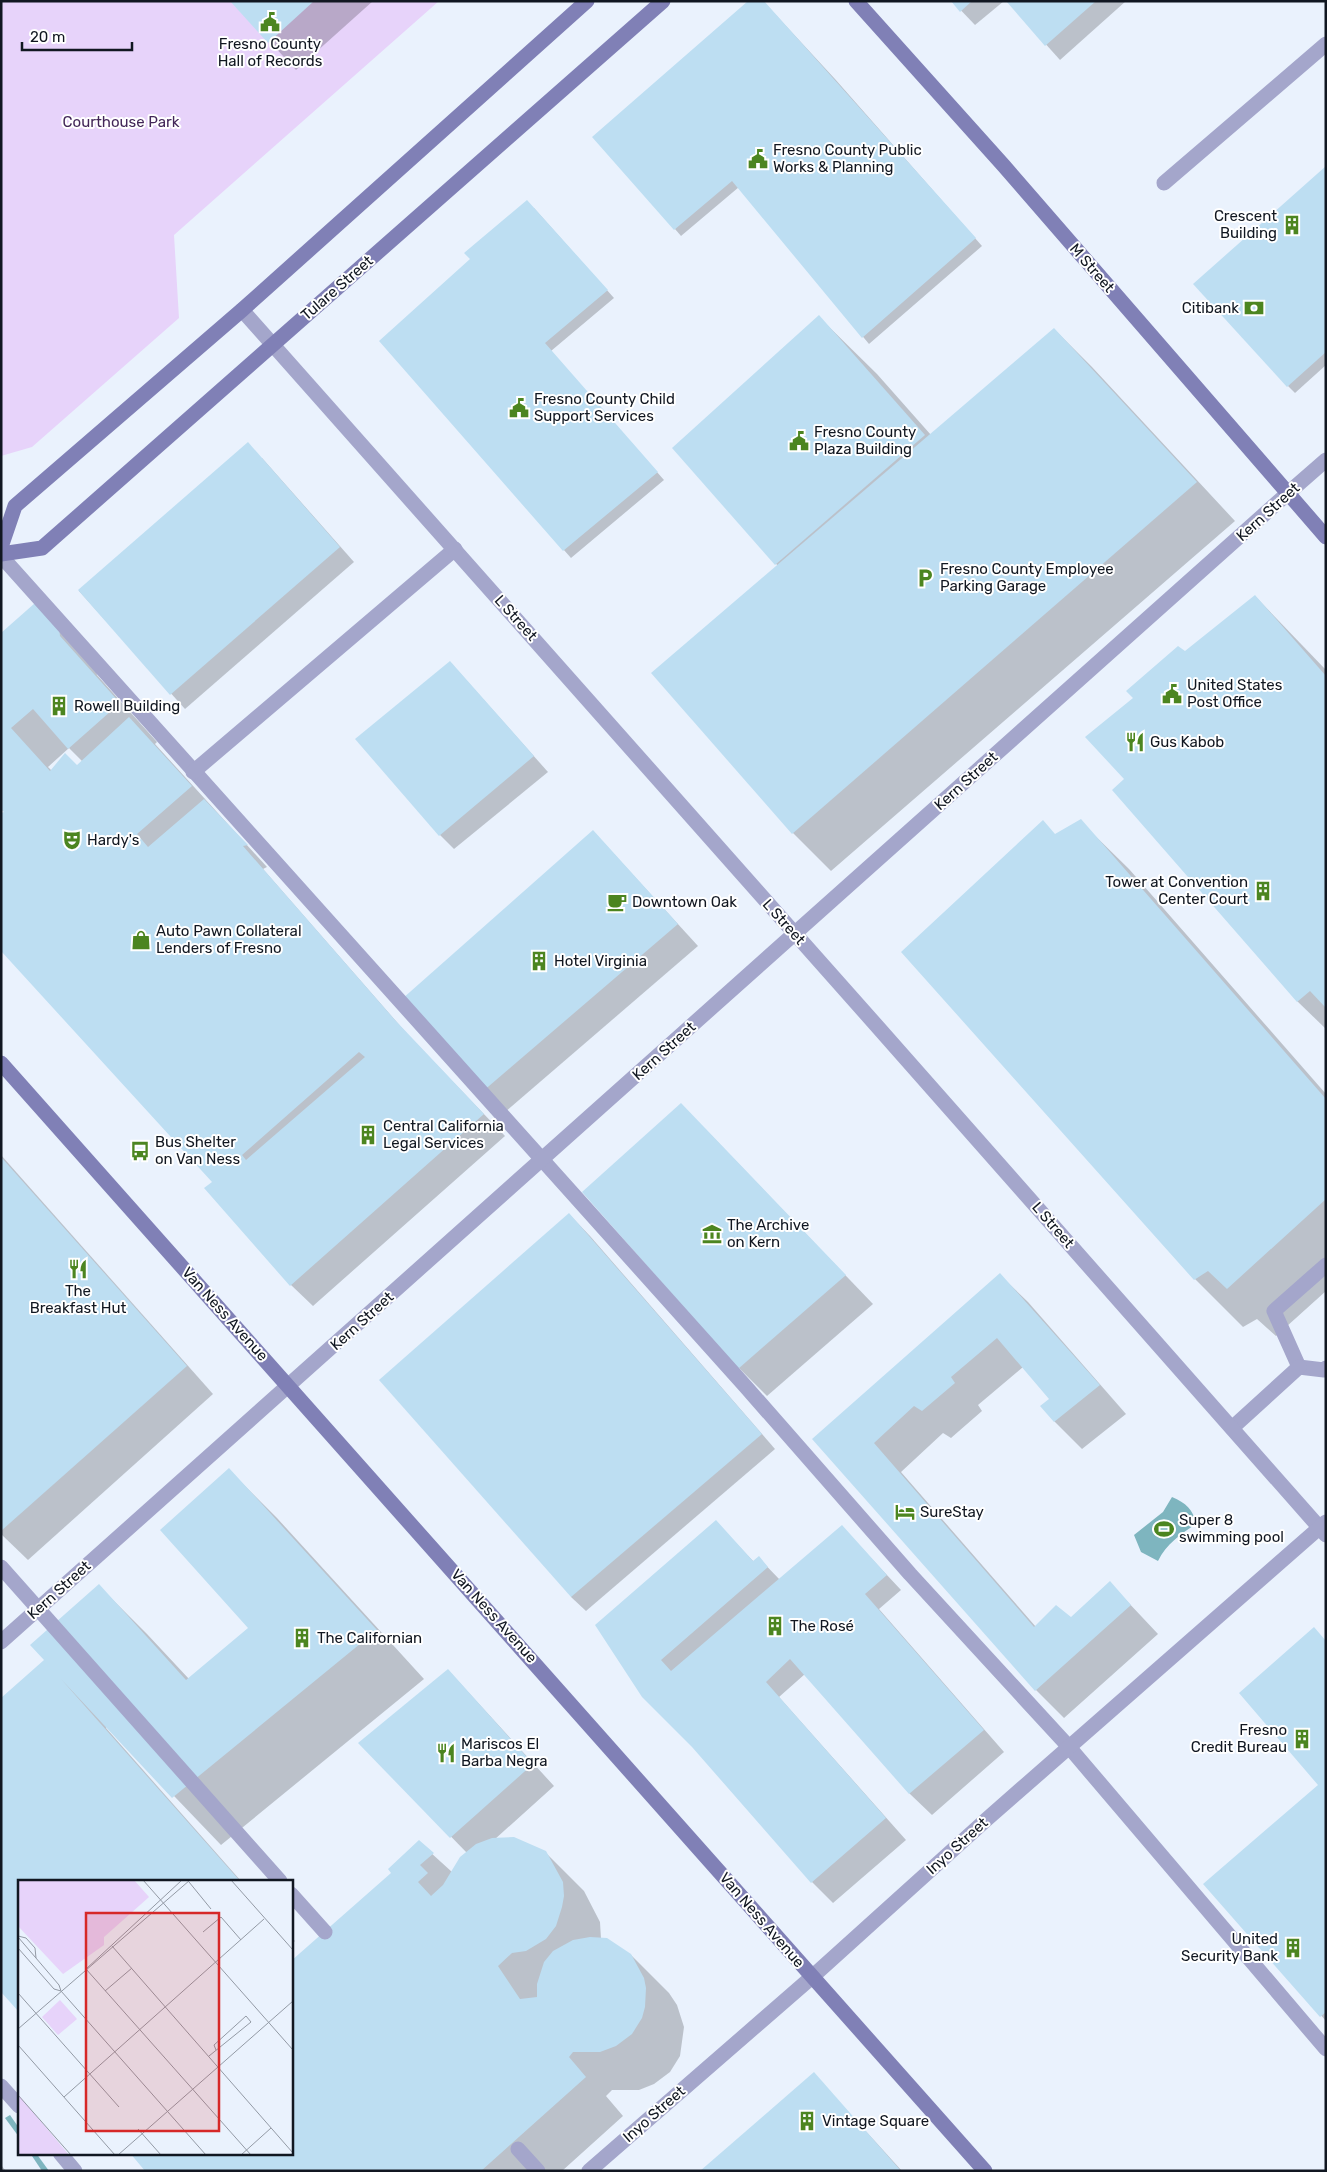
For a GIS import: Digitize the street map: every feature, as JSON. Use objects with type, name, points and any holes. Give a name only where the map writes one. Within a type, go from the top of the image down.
[{"type":"main road","points":[[1,547],[15,506],[242,310],[587,1]]},
{"type":"main road","name":"Tulare Street","points":[[1,555],[42,548],[663,1]]},
{"type":"main road","name":"M Street","points":[[856,1],[1004,166],[1326,537]]},
{"type":"main road","name":"Van Ness Avenue","points":[[1,1063],[985,2171]]},
{"type":"street","points":[[1164,183],[1326,44]]},
{"type":"street","name":"L Street","points":[[242,310],[1232,1428],[1324,1529]]},
{"type":"street","name":"Kern Street","points":[[1,1642],[1326,460]]},
{"type":"street","points":[[193,772],[455,549]]},
{"type":"street","points":[[1,555],[904,1566],[1069,1747],[1326,2049]]},
{"type":"street","points":[[1299,1367],[1274,1311],[1326,1265]]},
{"type":"street","points":[[1232,1428],[1299,1367],[1324,1370],[1326,1368]]},
{"type":"street","name":"Inyo Street","points":[[590,2171],[812,1977],[1069,1747],[1324,1529]]},
{"type":"street","points":[[1,1567],[279,1880]]},
{"type":"street","points":[[292,1895],[325,1932]]},
{"type":"street","points":[[1,2086],[18,2105]]},
{"type":"street","points":[[518,2149],[538,2171]]},
{"type":"street","points":[[61,2154],[75,2171]]},
{"type":"green space","name":"Courthouse Park","points":[[1,1],[439,1],[174,235],[179,318],[32,447],[1,456]]},
{"type":"water","name":"Super 8 swimming pool","points":[[1172,1497],[1188,1507],[1193,1514],[1196,1524],[1170,1544],[1158,1561],[1141,1552],[1134,1535],[1163,1512]]},
{"type":"water","points":[[10,2115],[18,2127],[18,2136],[5,2118]]},
{"type":"water","points":[[31,2154],[37,2154],[49,2171],[42,2171]]},
{"type":"building","name":"Fresno County Hall of Records","points":[[230,1],[314,1],[268,43]]},
{"type":"building","name":"Fresno County Public Works & Planning","points":[[748,1],[764,1],[976,238],[862,338],[732,181],[674,230],[592,137]]},
{"type":"building","points":[[951,1],[972,1],[960,12]]},
{"type":"building","points":[[1006,1],[1096,1],[1045,46]]},
{"type":"building","name":"Crescent Building","points":[[1326,166],[1326,352],[1287,387],[1193,284]]},
{"type":"building","name":"Fresno County Child Support Services","points":[[527,200],[608,290],[545,343],[658,472],[563,551],[379,341],[470,259],[464,253]]},
{"type":"building","name":"Fresno County Plaza Building","points":[[819,315],[925,435],[775,565],[672,448]]},
{"type":"building","name":"Fresno County Employee Parking Garage","points":[[1054,328],[1197,482],[792,834],[651,673]]},
{"type":"building","points":[[248,442],[340,547],[170,695],[78,590]]},
{"type":"building","name":"Tower at Convention Center Court","points":[[1255,595],[1326,676],[1326,1008],[1310,991],[1297,1002],[1112,790],[1124,779],[1085,737],[1133,698],[1126,691],[1178,646],[1185,651]]},
{"type":"building","points":[[35,603],[59,628],[60,636],[120,703],[68,749],[33,709],[11,728],[50,771],[65,753],[77,765],[129,717],[192,786],[137,834],[148,847],[204,799],[248,845],[243,846],[395,1020],[484,1114],[290,1286],[204,1188],[212,1182],[1,951],[1,813],[4,812],[1,809],[1,633]],"holes":[[[359,1052],[365,1057],[246,1160],[242,1155]]]},
{"type":"building","points":[[450,661],[534,756],[439,836],[355,739]]},
{"type":"building","points":[[1081,819],[1326,1099],[1326,1199],[1227,1289],[1208,1271],[1194,1280],[901,952],[1043,820],[1055,834]]},
{"type":"building","name":"Hotel Virginia","points":[[593,830],[678,924],[482,1092],[402,999]]},
{"type":"building","name":"The Archive on Kern","points":[[681,1103],[846,1275],[738,1369],[582,1192]]},
{"type":"building","points":[[1,1157],[187,1366],[1,1531]]},
{"type":"building","points":[[569,1213],[762,1434],[571,1597],[379,1380]]},
{"type":"building","name":"SureStay","points":[[1000,1273],[1100,1385],[1054,1422],[1040,1406],[1049,1399],[997,1338],[951,1377],[955,1383],[922,1411],[914,1406],[874,1443],[1034,1627],[1056,1605],[1071,1617],[1110,1581],[1131,1605],[1035,1691],[812,1439]]},
{"type":"building","points":[[229,1468],[377,1630],[172,1798],[61,1679],[239,1880],[18,1880],[18,2011],[1,1992],[1,1698],[44,1660],[30,1645],[99,1584],[186,1680],[248,1628],[160,1530]]},
{"type":"building","points":[[716,1520],[753,1561],[759,1556],[768,1567],[661,1660],[671,1671],[842,1525],[887,1575],[865,1594],[984,1730],[909,1794],[790,1659],[766,1682],[886,1818],[811,1883],[692,1747],[642,1697],[595,1625]]},
{"type":"building","name":"United Security Bank","points":[[1314,1627],[1326,1641],[1326,2012],[1320,2017],[1203,1884],[1318,1785],[1239,1693]]},
{"type":"building","name":"Mariscos El Barba Negra","points":[[448,1669],[533,1764],[450,1838],[358,1743]]},
{"type":"building","points":[[514,1837],[546,1851],[563,1882],[564,1896],[562,1907],[556,1926],[546,1939],[526,1951],[512,1953],[498,1966],[520,1999],[537,1997],[537,1984],[544,1962],[553,1951],[573,1940],[590,1937],[607,1938],[631,1954],[644,1978],[646,1988],[645,2007],[642,2018],[632,2034],[616,2046],[600,2052],[573,2052],[569,2057],[586,2077],[481,2171],[145,2171],[131,2154],[292,2154],[292,1960],[391,1873],[388,1869],[419,1840],[434,1853],[420,1865],[428,1873],[418,1882],[431,1896],[443,1885],[460,1857],[476,1844],[492,1838]]},
{"type":"building","name":"Vintage Square","points":[[814,2072],[901,2171],[700,2171]]},
{"type":"place","name":"Fresno County Hall of Records","points":[[270,22]]},
{"type":"place","name":"Fresno County Public Works & Planning","points":[[758,159]]},
{"type":"place","name":"Crescent Building","points":[[1292,225]]},
{"type":"place","name":"Citibank","points":[[1254,308]]},
{"type":"place","name":"Fresno County Child Support Services","points":[[519,408]]},
{"type":"place","name":"Fresno County Plaza Building","points":[[799,441]]},
{"type":"place","name":"Fresno County Employee Parking Garage","points":[[925,578]]},
{"type":"place","name":"United States Post Office","points":[[1172,694]]},
{"type":"place","name":"Rowell Building","points":[[59,706]]},
{"type":"place","name":"Gus Kabob","points":[[1135,742]]},
{"type":"place","name":"Hardy's","points":[[72,840]]},
{"type":"place","name":"Tower at Convention Center Court","points":[[1263,891]]},
{"type":"place","name":"Downtown Oak","points":[[617,902]]},
{"type":"place","name":"Auto Pawn Collateral Lenders of Fresno","points":[[141,940]]},
{"type":"place","name":"Hotel Virginia","points":[[539,961]]},
{"type":"place","name":"Central California Legal Services","points":[[368,1135]]},
{"type":"place","name":"Bus Shelter on Van Ness","points":[[140,1151]]},
{"type":"place","name":"The Archive on Kern","points":[[712,1234]]},
{"type":"place","name":"The Breakfast Hut","points":[[78,1269]]},
{"type":"place","name":"SureStay","points":[[905,1512]]},
{"type":"place","name":"Super 8 swimming pool","points":[[1164,1529]]},
{"type":"place","name":"The Rosé","points":[[775,1626]]},
{"type":"place","name":"The Californian","points":[[302,1638]]},
{"type":"place","name":"Fresno Credit Bureau","points":[[1302,1739]]},
{"type":"place","name":"Mariscos El Barba Negra","points":[[446,1753]]},
{"type":"place","name":"United Security Bank","points":[[1293,1948]]},
{"type":"place","name":"Vintage Square","points":[[807,2121]]}]
